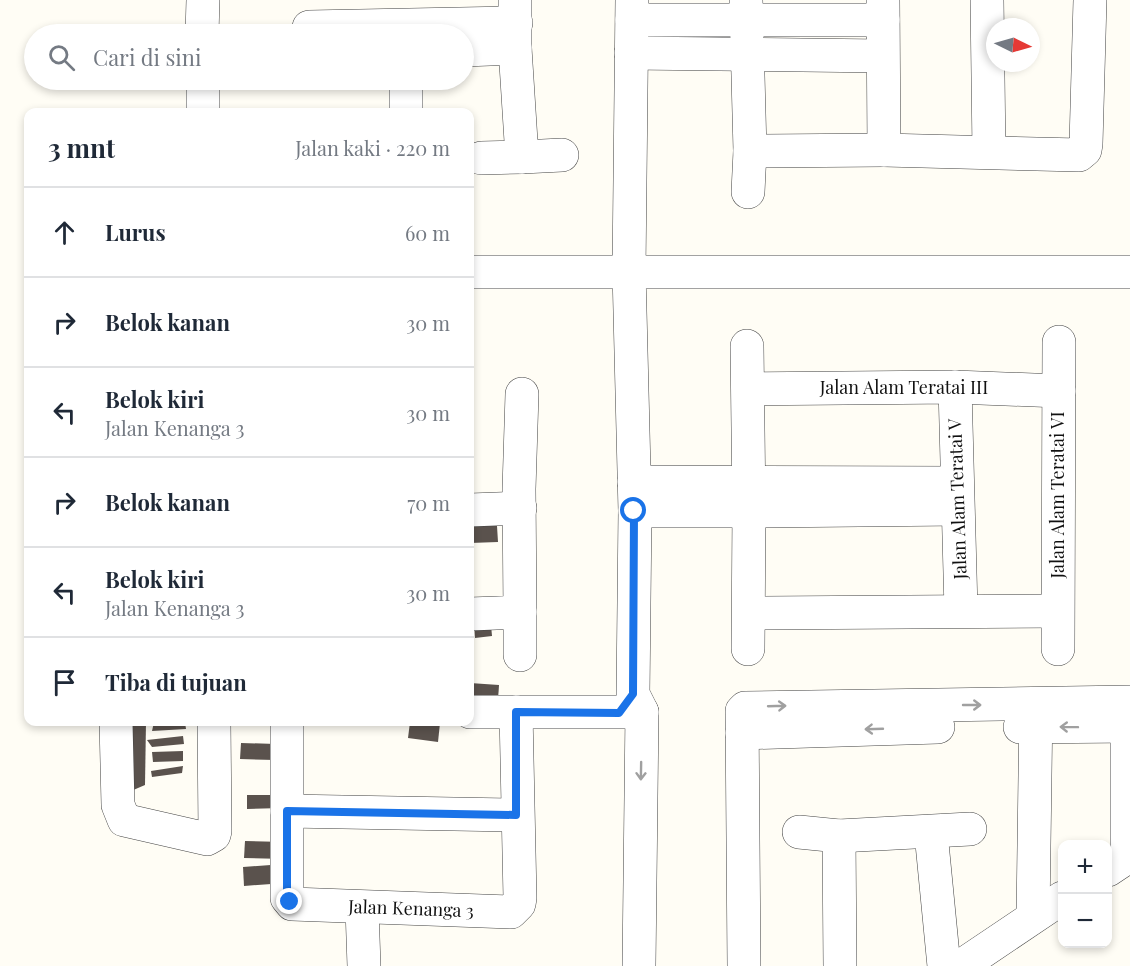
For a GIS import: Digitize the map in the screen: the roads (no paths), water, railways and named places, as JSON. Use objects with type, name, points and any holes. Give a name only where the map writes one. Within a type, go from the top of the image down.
[{"type":"street","points":[[202,24],[203,0]]},
{"type":"street","points":[[987,0],[988,152]]},
{"type":"street","points":[[750,151],[884,150],[1079,155],[1085,150],[1089,0]]},
{"type":"street","points":[[619,966],[631,706],[634,496],[628,271],[632,10],[883,10],[884,150]]},
{"type":"street","points":[[746,11],[750,151],[748,192]]},
{"type":"street","points":[[309,20],[344,24]]},
{"type":"street","points":[[474,27],[515,24]]},
{"type":"street","points":[[474,45],[515,24]]},
{"type":"street","points":[[515,24],[522,157]]},
{"type":"street","points":[[631,53],[882,56]]},
{"type":"street","points":[[203,90],[203,108]]},
{"type":"street","points":[[405,90],[406,108]]},
{"type":"street","points":[[481,158],[562,155]]},
{"type":"street","points":[[474,272],[1130,272]]},
{"type":"street","name":"Jalan Alam Teratai VI","points":[[1059,342],[1059,649]]},
{"type":"street","points":[[747,346],[750,613],[748,649]]},
{"type":"street","name":"Jalan Alam Teratai III","points":[[748,389],[955,387],[1059,391]]},
{"type":"street","name":"Jalan Alam Teratai V","points":[[955,387],[961,610]]},
{"type":"street","points":[[520,655],[519,499],[522,394]]},
{"type":"street","points":[[474,492],[519,499]]},
{"type":"street","points":[[634,496],[957,496]]},
{"type":"street","points":[[474,509],[519,499]]},
{"type":"street","points":[[750,613],[1058,611]]},
{"type":"street","points":[[474,614],[520,612]]},
{"type":"street","points":[[474,712],[631,706]]},
{"type":"street","points":[[631,706],[639,966]]},
{"type":"street","points":[[744,966],[742,711],[745,708],[1036,716],[1129,714],[1127,851],[1120,862],[1112,867]]},
{"type":"street","name":"Jalan Kenanga 3","points":[[287,726],[287,898],[290,902],[298,905],[362,908],[511,912],[519,904],[520,898],[516,815],[516,712]]},
{"type":"street","points":[[1033,916],[1036,716]]},
{"type":"street","points":[[116,726],[120,815],[124,820],[207,839],[212,838],[215,831],[214,726]]},
{"type":"street","points":[[287,811],[516,815]]},
{"type":"street","points":[[799,832],[839,836],[931,833],[970,829]]},
{"type":"street","points":[[931,833],[944,966]]},
{"type":"street","points":[[839,836],[840,966]]},
{"type":"street","points":[[961,966],[1058,900]]},
{"type":"street","points":[[362,908],[364,966]]}]
